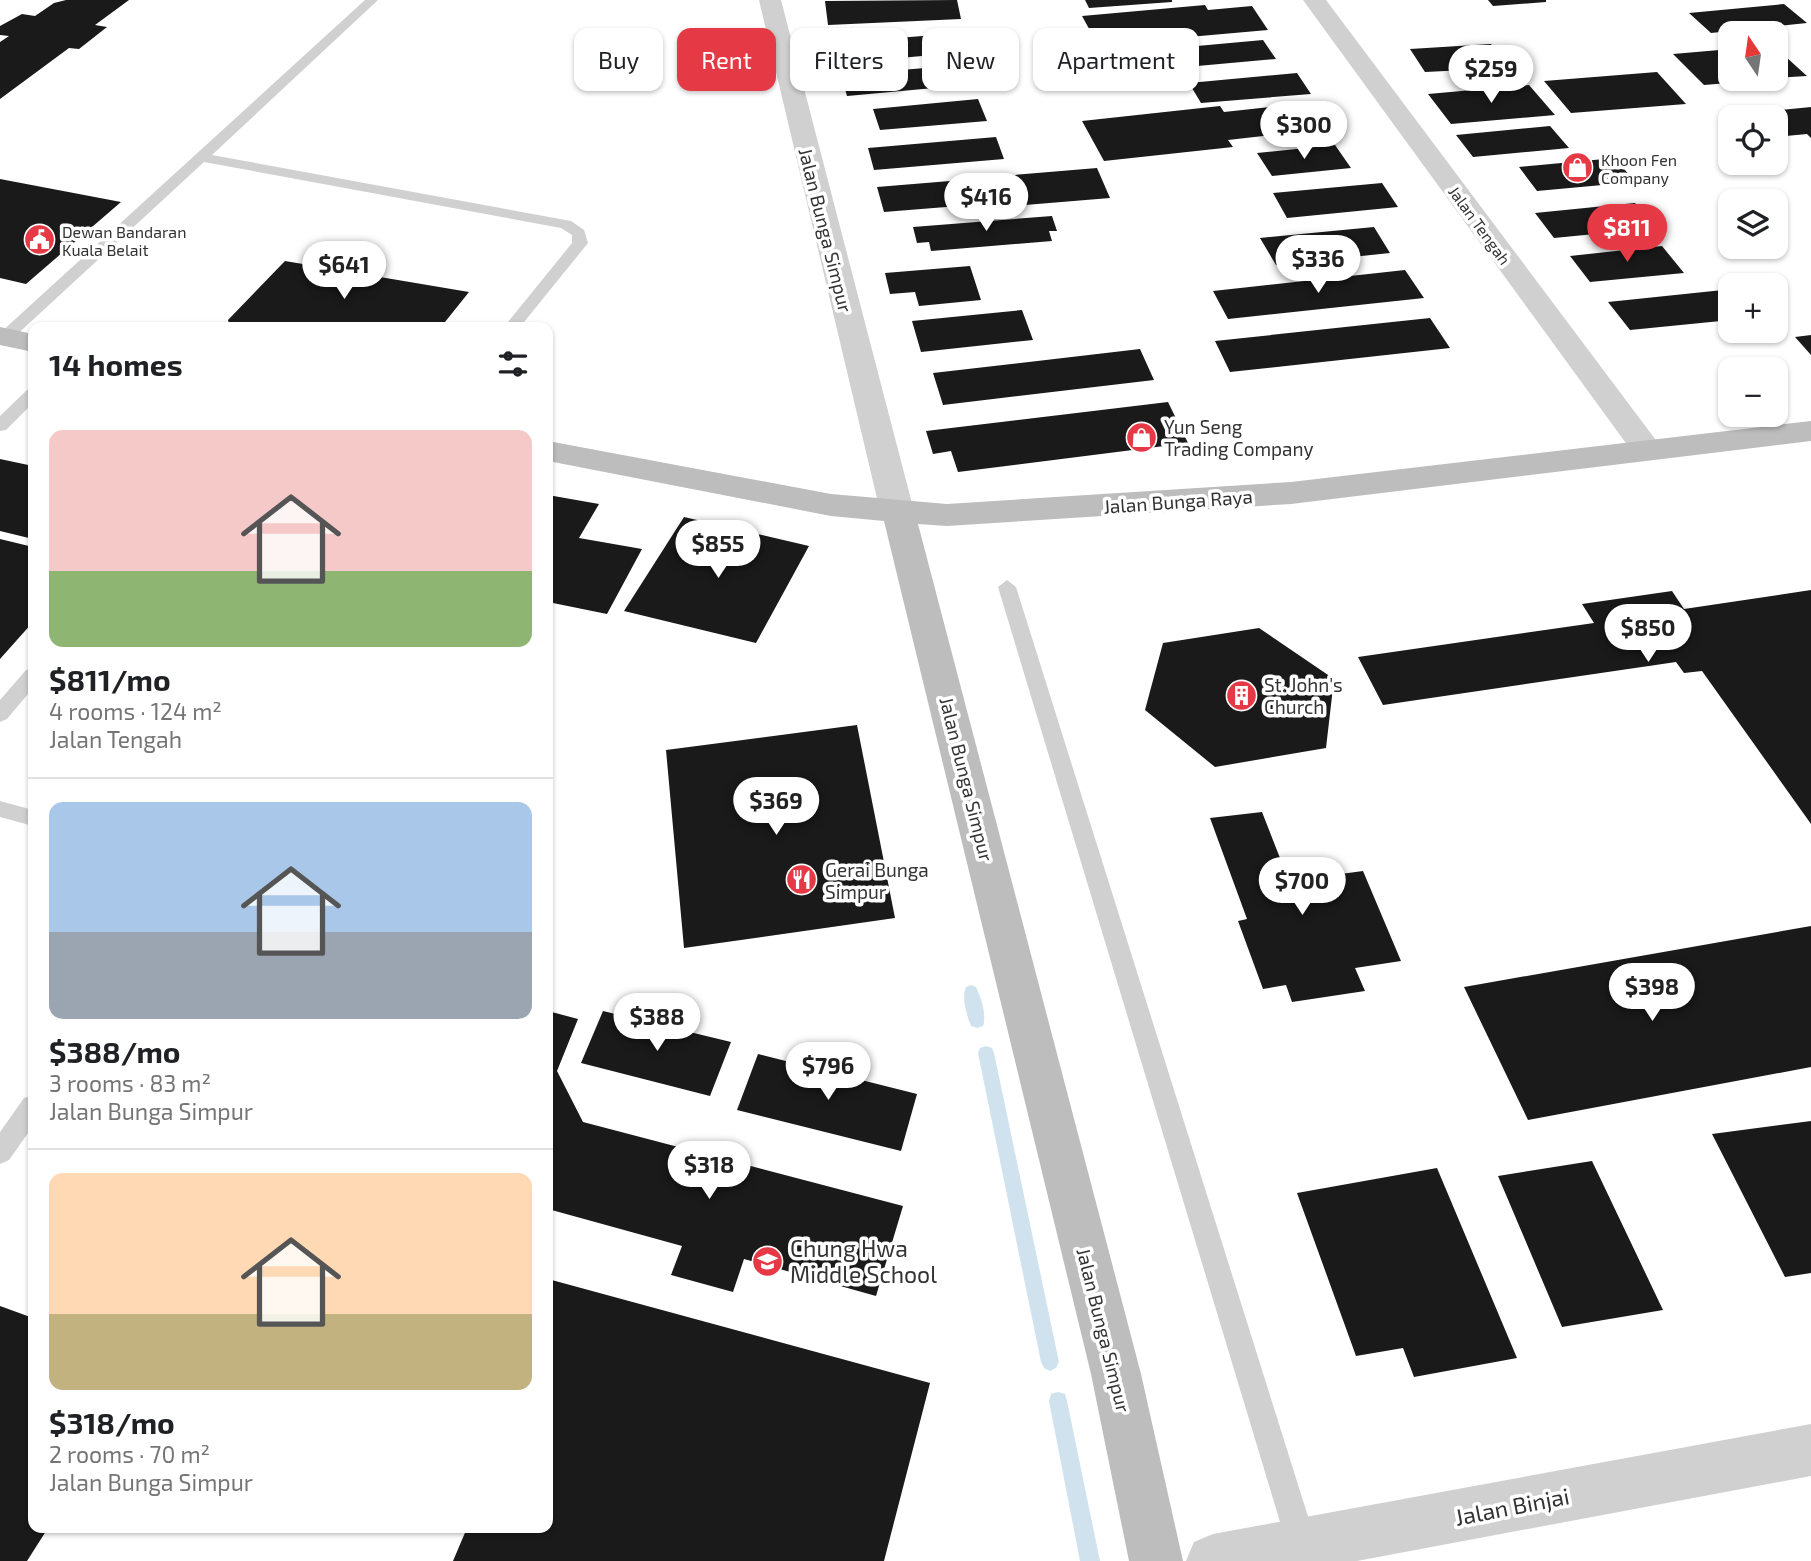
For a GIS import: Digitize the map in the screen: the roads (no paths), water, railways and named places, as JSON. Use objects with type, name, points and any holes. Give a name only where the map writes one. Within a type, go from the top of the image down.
[{"type":"street","name":"Jalan Bunga Simpur","points":[[770,0],[1112,1360],[1156,1561]]},
{"type":"street","name":"Jalan Tengah","points":[[1314,0],[1647,450]]},
{"type":"street","name":"Jalan Bunga Raya","points":[[553,452],[831,505],[947,515],[1291,492],[1811,431]]},
{"type":"street","name":"Jalan Binjai","points":[[1213,1561],[1811,1450]]},
{"type":"lane","points":[[31,322],[201,157],[372,0]]},
{"type":"lane","points":[[201,157],[566,224],[579,233],[580,243],[516,322]]},
{"type":"lane","points":[[13,339],[28,324]]},
{"type":"lane","points":[[0,426],[28,399]]},
{"type":"lane","points":[[1007,587],[1302,1545]]},
{"type":"lane","points":[[0,714],[28,681]]},
{"type":"lane","points":[[0,809],[28,817]]},
{"type":"lane","points":[[0,1152],[28,1114]]},
{"type":"waterway","points":[[971,992],[977,1021]]},
{"type":"waterway","points":[[986,1053],[1050,1362]]},
{"type":"waterway","points":[[1058,1401],[1090,1561]]},
{"type":"place","name":"Khoon Fen Company","points":[[1578,168]]},
{"type":"place","name":"Dewan Bandaran Kuala Belait","points":[[39,240]]},
{"type":"place","name":"Yun Seng Trading Company","points":[[1141,437]]},
{"type":"place","name":"St. John's Church","points":[[1241,695]]},
{"type":"place","name":"Gerai Bunga Simpur","points":[[802,880]]},
{"type":"place","name":"Chung Hwa Middle School","points":[[767,1261]]}]
